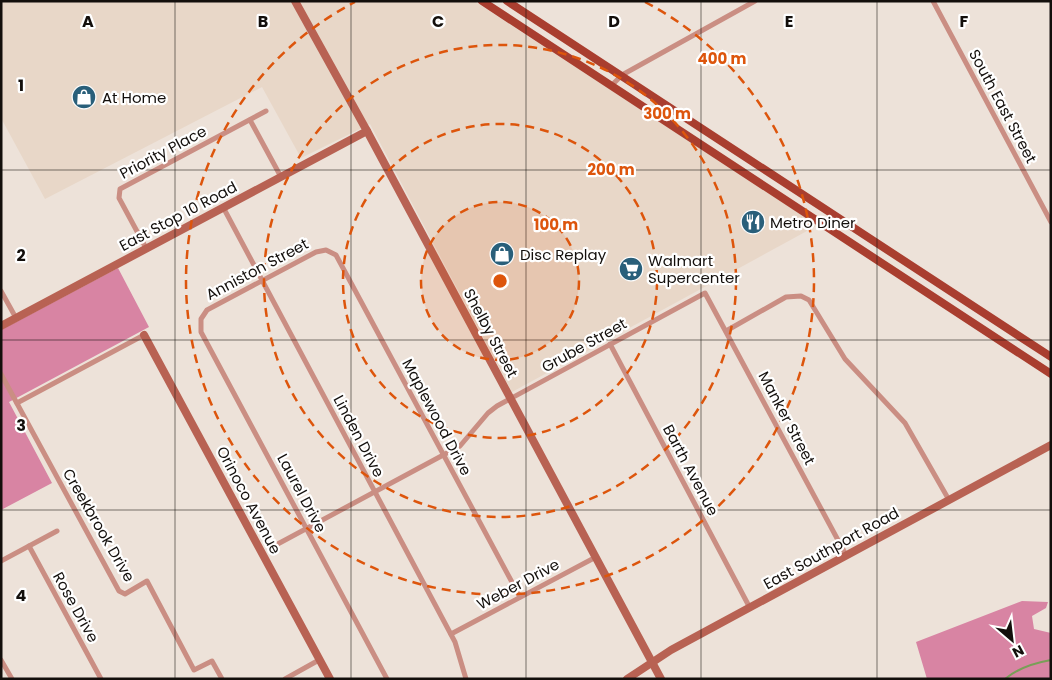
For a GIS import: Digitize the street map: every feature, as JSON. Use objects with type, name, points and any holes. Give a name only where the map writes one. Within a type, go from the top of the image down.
[{"type":"main road","points":[[482,1],[1051,374]]},
{"type":"main road","points":[[507,1],[1051,357]]},
{"type":"street","name":"Shelby Street","points":[[295,1],[367,131],[661,679]]},
{"type":"street","points":[[612,85],[622,75],[755,1]]},
{"type":"street","name":"South East Street","points":[[933,1],[1051,222]]},
{"type":"street","name":"Priority Place","points":[[146,248],[119,196],[120,189],[266,111]]},
{"type":"street","points":[[250,120],[281,177]]},
{"type":"street","name":"East Stop 10 Road","points":[[1,326],[367,131]]},
{"type":"street","name":"Linden Drive","points":[[223,208],[451,634],[462,658],[466,679]]},
{"type":"street","name":"Anniston Street","points":[[201,318],[207,310],[262,280],[316,252],[329,251]]},
{"type":"street","name":"Maplewood Drive","points":[[329,251],[338,258],[520,597]]},
{"type":"street","points":[[1,291],[16,318]]},
{"type":"street","name":"Grube Street","points":[[274,546],[444,455],[466,441],[491,410],[705,293]]},
{"type":"street","name":"Manker Street","points":[[705,293],[846,555]]},
{"type":"street","points":[[726,330],[786,297],[800,296],[809,300],[845,359],[905,423],[949,500]]},
{"type":"street","name":"Laurel Drive","points":[[201,318],[202,332],[387,679]]},
{"type":"street","points":[[17,403],[144,335]]},
{"type":"street","name":"Orinoco Avenue","points":[[144,335],[330,679]]},
{"type":"street","name":"Barth Avenue","points":[[610,344],[750,608]]},
{"type":"street","name":"Creekbrook Drive","points":[[1,374],[119,591],[124,594],[147,581],[194,670],[212,661],[222,679]]},
{"type":"street","name":"East Southport Road","points":[[627,679],[652,661],[1051,444]]},
{"type":"street","points":[[1,561],[57,531]]},
{"type":"street","name":"Rose Drive","points":[[29,546],[101,679]]},
{"type":"street","name":"Weber Drive","points":[[451,634],[596,557]]},
{"type":"street","points":[[1,660],[12,679]]},
{"type":"street","points":[[284,679],[320,660]]},
{"type":"shaded area","points":[[1,1],[474,1],[818,225],[512,392],[370,124],[301,158],[262,87],[45,199],[1,118]]},
{"type":"shaded area","points":[[118,268],[149,327],[9,402],[52,483],[1,510],[1,330]]},
{"type":"shaded area","points":[[1022,601],[1048,602],[1046,608],[1032,616],[1034,629],[1051,633],[1051,679],[927,679],[916,642]]},
{"type":"waterway","points":[[1005,679],[1026,666],[1051,660]]},
{"type":"place","name":"At Home","points":[[84,97]]},
{"type":"place","name":"Metro Diner","points":[[753,222]]},
{"type":"place","name":"Disc Replay","points":[[502,254]]},
{"type":"place","name":"Walmart Supercenter","points":[[631,269]]}]
